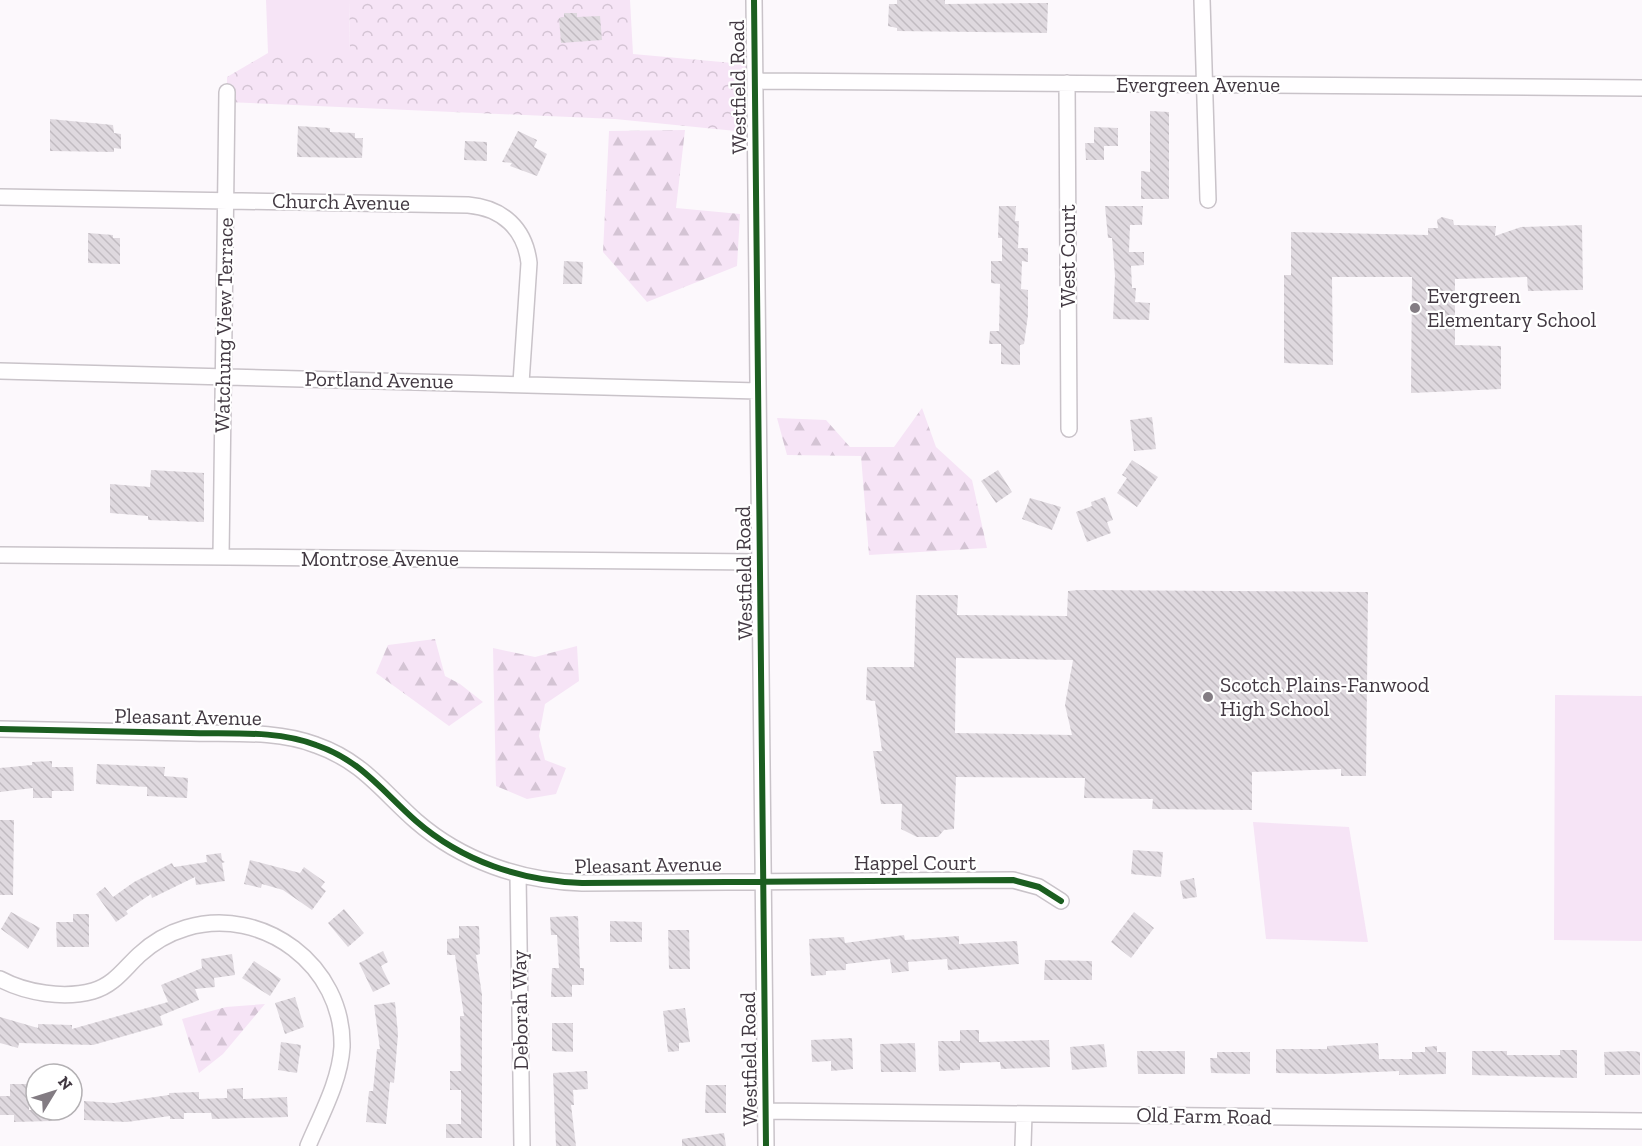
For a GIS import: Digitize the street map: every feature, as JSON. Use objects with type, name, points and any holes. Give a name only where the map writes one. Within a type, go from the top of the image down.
[{"type":"street","name":"Westfield Road","points":[[754,0],[766,1146]]},
{"type":"street","points":[[1202,0],[1208,200]]},
{"type":"street","name":"Evergreen Avenue","points":[[755,81],[1642,88]]},
{"type":"street","name":"West Court","points":[[1067,83],[1069,429]]},
{"type":"street","name":"Watchung View Terrace","points":[[221,557],[227,92]]},
{"type":"street","name":"Church Avenue","points":[[0,196],[468,205],[487,208],[504,216],[520,234],[529,263],[521,384]]},
{"type":"street","name":"Portland Avenue","points":[[0,371],[758,391]]},
{"type":"street","name":"Montrose Avenue","points":[[0,555],[760,562]]},
{"type":"street","name":"Pleasant Avenue","points":[[0,729],[261,735],[314,744],[362,769],[438,838],[485,864],[518,874],[582,884],[763,880]]},
{"type":"street","name":"Deborah Way","points":[[518,874],[522,1146]]},
{"type":"street","name":"Happel Court","points":[[763,880],[1013,879],[1039,887],[1061,901]]},
{"type":"street","points":[[0,979],[21,989],[38,992],[92,992],[115,980],[142,953],[162,938],[185,928],[210,923],[248,926],[283,940],[312,964],[323,979],[336,1008],[341,1033],[337,1075],[308,1146]]},
{"type":"street","name":"Old Farm Road","points":[[766,1111],[1642,1121]]},
{"type":"street","points":[[1023,1146],[1024,1114]]},
{"type":"green space","points":[[266,0],[349,0],[350,53],[268,53]]},
{"type":"green space","points":[[349,0],[630,0],[633,54],[755,65],[756,133],[615,119],[227,102],[227,77],[268,53],[350,52]]},
{"type":"green space","points":[[685,130],[676,208],[740,214],[737,266],[647,302],[603,252],[609,131]]},
{"type":"green space","points":[[922,408],[936,447],[972,480],[987,548],[869,555],[861,456],[787,455],[777,418],[826,420],[850,447],[894,447]]},
{"type":"green space","points":[[435,639],[445,676],[460,684],[483,702],[449,726],[376,673],[388,645]]},
{"type":"green space","points":[[577,646],[579,681],[545,704],[539,736],[545,760],[566,768],[556,794],[527,799],[496,786],[493,648],[535,657]]},
{"type":"green space","points":[[1555,695],[1642,696],[1642,941],[1554,940]]},
{"type":"green space","points":[[1253,822],[1349,827],[1368,942],[1266,939]]},
{"type":"green space","points":[[265,1004],[223,1054],[199,1073],[182,1019],[226,1007]]},
{"type":"building","points":[[897,0],[945,0],[945,4],[1048,3],[1047,33],[897,31],[897,28],[888,26],[889,4],[897,4]]},
{"type":"building","points":[[564,13],[577,13],[577,17],[600,16],[602,40],[561,43],[559,18],[564,17]]},
{"type":"building","points":[[1150,111],[1169,112],[1169,199],[1141,199],[1141,171],[1150,172]]},
{"type":"building","points":[[50,119],[113,125],[114,133],[121,134],[121,149],[114,148],[114,152],[50,151]]},
{"type":"building","points":[[298,126],[330,128],[330,132],[355,133],[355,138],[363,138],[362,158],[297,157]]},
{"type":"building","points":[[1094,127],[1118,128],[1118,146],[1104,146],[1104,160],[1086,160],[1085,143],[1094,143]]},
{"type":"building","points":[[518,131],[537,140],[534,147],[547,154],[537,176],[510,166],[512,163],[502,162]]},
{"type":"building","points":[[465,141],[487,142],[487,161],[464,160]]},
{"type":"building","points":[[999,206],[1016,206],[1015,221],[1019,221],[1018,248],[1028,248],[1028,262],[1022,261],[1021,289],[1028,290],[1028,315],[1024,344],[1020,345],[1020,365],[1001,364],[1001,344],[989,344],[990,331],[999,331],[1000,284],[991,283],[991,261],[1002,261],[1002,238],[998,238]]},
{"type":"building","points":[[1105,206],[1143,206],[1142,225],[1130,225],[1129,252],[1144,252],[1144,265],[1131,266],[1132,288],[1136,288],[1135,302],[1150,303],[1149,320],[1113,319],[1115,276],[1112,238],[1108,238]]},
{"type":"building","points":[[1442,217],[1453,220],[1454,225],[1496,226],[1495,236],[1521,227],[1582,225],[1583,290],[1528,291],[1527,277],[1455,279],[1455,345],[1501,346],[1501,389],[1411,393],[1412,277],[1332,277],[1333,365],[1284,363],[1284,275],[1291,275],[1291,232],[1428,235],[1428,228],[1438,228],[1437,220]]},
{"type":"building","points":[[88,233],[113,235],[113,238],[120,238],[120,264],[88,263]]},
{"type":"building","points":[[564,261],[583,262],[582,284],[563,284]]},
{"type":"building","points":[[1152,417],[1156,449],[1134,451],[1130,420]]},
{"type":"building","points":[[1132,460],[1158,477],[1137,507],[1117,493],[1127,478],[1122,475]]},
{"type":"building","points":[[151,470],[204,473],[204,522],[148,520],[148,516],[110,513],[110,484],[150,487]]},
{"type":"building","points":[[998,470],[1012,492],[996,503],[981,481]]},
{"type":"building","points":[[1105,497],[1113,520],[1107,522],[1111,533],[1087,542],[1076,512],[1092,506],[1091,502]]},
{"type":"building","points":[[1030,498],[1061,507],[1052,530],[1022,519]]},
{"type":"building","points":[[1068,591],[1368,592],[1366,776],[1341,776],[1341,769],[1252,772],[1252,810],[1152,809],[1153,799],[1084,798],[1085,778],[956,777],[954,829],[944,830],[938,837],[917,837],[901,829],[902,804],[881,804],[873,751],[882,751],[875,701],[866,700],[867,667],[914,667],[916,595],[958,595],[957,615],[1067,616]],"holes":[[[956,658],[1073,660],[1065,705],[1072,735],[955,733]]]},
{"type":"building","points":[[52,761],[52,767],[73,767],[74,791],[52,791],[52,798],[33,798],[33,788],[0,792],[0,768]]},
{"type":"building","points":[[97,764],[165,767],[164,776],[188,778],[187,798],[147,796],[147,787],[96,784]]},
{"type":"building","points":[[0,820],[14,820],[13,895],[0,895]]},
{"type":"building","points":[[1133,850],[1163,852],[1161,877],[1131,874]]},
{"type":"building","points":[[221,853],[222,860],[225,862],[222,863],[225,881],[196,885],[195,877],[152,898],[151,894],[126,911],[128,914],[116,922],[96,894],[105,887],[113,897],[134,882],[172,863],[174,867],[207,862],[206,855]]},
{"type":"building","points":[[250,860],[300,873],[304,867],[325,882],[321,887],[326,891],[312,910],[283,890],[262,884],[261,888],[244,884]]},
{"type":"building","points":[[1194,878],[1197,897],[1183,899],[1180,881]]},
{"type":"building","points":[[344,909],[364,933],[348,947],[328,923]]},
{"type":"building","points":[[11,912],[40,928],[28,949],[1,929]]},
{"type":"building","points":[[1134,912],[1154,928],[1131,958],[1111,942]]},
{"type":"building","points":[[73,914],[89,914],[89,947],[57,947],[56,922],[73,922]]},
{"type":"building","points":[[578,916],[580,968],[584,968],[584,985],[572,985],[572,997],[551,997],[552,968],[559,968],[557,935],[551,935],[550,917]]},
{"type":"building","points":[[610,921],[642,922],[642,942],[610,942]]},
{"type":"building","points":[[459,926],[479,926],[480,954],[476,955],[482,995],[482,1138],[446,1138],[446,1124],[461,1124],[461,1090],[450,1090],[450,1071],[461,1071],[460,1016],[464,1016],[455,955],[447,955],[447,939],[459,938]]},
{"type":"building","points":[[668,930],[689,930],[690,969],[669,969]]},
{"type":"building","points":[[904,935],[905,940],[959,936],[959,944],[1017,941],[1019,964],[948,970],[947,959],[908,962],[909,971],[892,973],[890,959],[846,964],[846,970],[826,971],[826,975],[811,976],[809,939],[844,937],[845,943]]},
{"type":"building","points":[[383,951],[388,962],[381,966],[390,984],[373,992],[359,963]]},
{"type":"building","points":[[232,954],[235,975],[214,978],[215,987],[195,989],[199,1000],[160,1016],[163,1025],[93,1045],[19,1043],[18,1048],[0,1043],[0,1017],[38,1028],[38,1024],[72,1025],[72,1029],[168,1002],[161,985],[202,968],[201,959]]},
{"type":"building","points":[[1045,960],[1092,961],[1092,980],[1044,980]]},
{"type":"building","points":[[254,961],[281,979],[270,996],[242,978]]},
{"type":"building","points":[[295,997],[304,1027],[285,1034],[275,1003]]},
{"type":"building","points":[[395,1002],[398,1034],[394,1083],[390,1082],[386,1124],[366,1122],[369,1091],[373,1091],[377,1049],[380,1049],[374,1005]]},
{"type":"building","points":[[685,1008],[690,1042],[679,1043],[679,1051],[668,1052],[663,1011]]},
{"type":"building","points":[[552,1023],[573,1023],[573,1052],[552,1051]]},
{"type":"building","points":[[960,1030],[979,1030],[979,1042],[1049,1040],[1050,1067],[1001,1069],[1000,1062],[960,1063],[960,1070],[939,1071],[938,1041],[960,1041]]},
{"type":"building","points":[[852,1038],[853,1069],[831,1071],[831,1061],[812,1062],[811,1040]]},
{"type":"building","points":[[281,1042],[301,1045],[297,1073],[278,1070]]},
{"type":"building","points":[[915,1043],[916,1072],[881,1072],[880,1044]]},
{"type":"building","points":[[1378,1043],[1379,1059],[1412,1059],[1412,1052],[1425,1052],[1425,1047],[1437,1046],[1437,1052],[1446,1052],[1446,1074],[1399,1075],[1399,1071],[1329,1074],[1276,1073],[1276,1049],[1327,1049],[1327,1046]]},
{"type":"building","points":[[1104,1044],[1107,1067],[1072,1070],[1070,1047]]},
{"type":"building","points":[[1560,1050],[1577,1050],[1577,1078],[1472,1075],[1472,1051],[1507,1051],[1507,1055],[1560,1055]]},
{"type":"building","points":[[1137,1051],[1185,1051],[1185,1074],[1138,1074]]},
{"type":"building","points":[[1217,1052],[1250,1052],[1250,1074],[1211,1073],[1210,1058],[1217,1058]]},
{"type":"building","points":[[1604,1052],[1640,1052],[1640,1075],[1605,1075]]},
{"type":"building","points":[[587,1071],[588,1089],[573,1090],[574,1105],[571,1105],[576,1146],[556,1146],[553,1073]]},
{"type":"building","points":[[10,1084],[24,1084],[24,1122],[14,1122],[14,1115],[0,1115],[0,1096],[10,1096]]},
{"type":"building","points":[[706,1085],[726,1085],[726,1113],[705,1113]]},
{"type":"building","points":[[243,1088],[243,1099],[287,1097],[288,1117],[212,1119],[211,1113],[184,1113],[184,1119],[170,1119],[170,1116],[127,1122],[84,1120],[84,1101],[114,1103],[169,1095],[169,1093],[199,1092],[199,1099],[227,1098],[227,1089]]},
{"type":"building","points":[[724,1133],[726,1146],[682,1146],[682,1139]]},
{"type":"cycle path","points":[[754,0],[766,1146]]},
{"type":"cycle path","points":[[0,729],[254,734],[301,740],[332,752],[359,768],[416,821],[453,847],[493,866],[537,878],[582,883],[1013,880],[1039,887],[1061,901]]},
{"type":"place","name":"Evergreen Elementary School","points":[[1415,308]]},
{"type":"place","name":"Scotch Plains-Fanwood High School","points":[[1208,697]]}]
